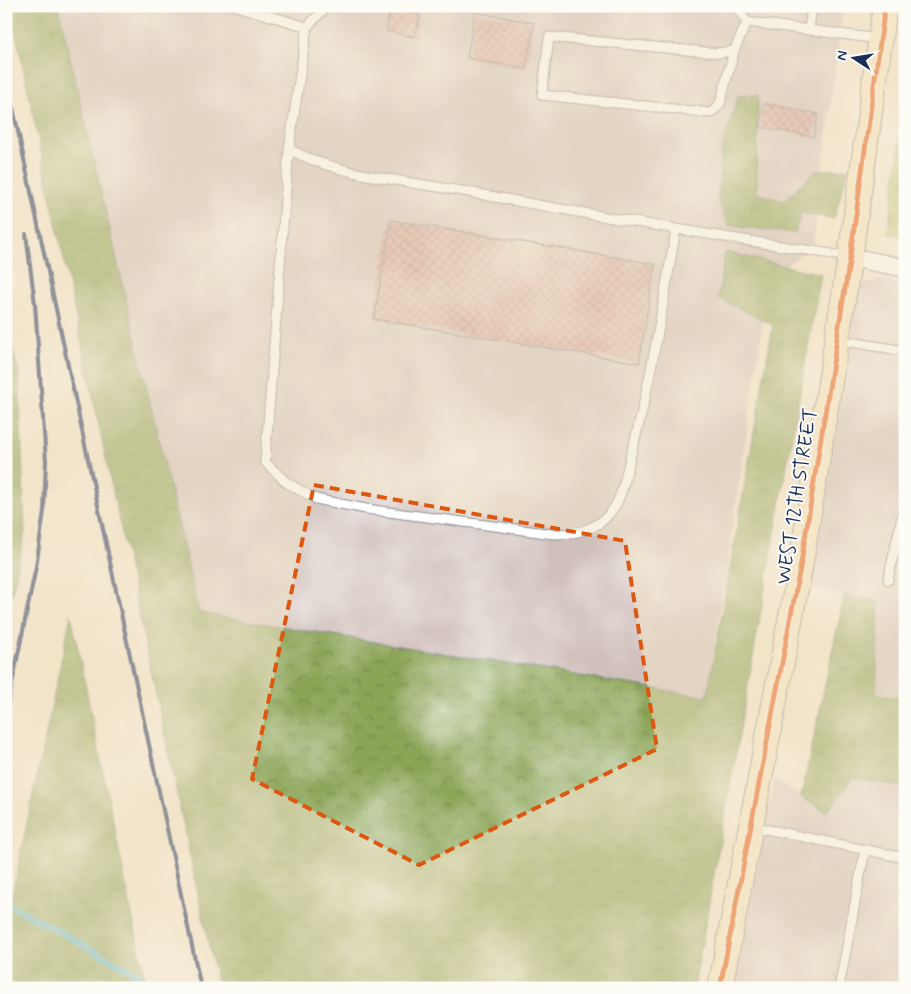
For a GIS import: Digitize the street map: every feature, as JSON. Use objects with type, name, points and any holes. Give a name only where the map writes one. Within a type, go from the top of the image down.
[{"type":"street","name":"WEST 12TH STREET","points":[[720,988],[801,562],[850,257],[885,6]]},
{"type":"street","points":[[850,257],[905,268]]},
{"type":"lane","points":[[236,6],[307,27]]},
{"type":"lane","points":[[327,6],[307,27],[289,148],[265,462],[287,483],[316,499],[366,509],[553,534],[579,534],[599,524],[612,511],[625,478],[641,420],[676,230]]},
{"type":"lane","points":[[735,6],[747,22],[880,39]]},
{"type":"lane","points":[[809,30],[812,6]]},
{"type":"lane","points":[[734,51],[718,53],[549,37],[542,95],[711,113],[720,104],[734,51],[747,22]]},
{"type":"lane","points":[[289,148],[310,160],[372,175],[676,230],[850,257]]},
{"type":"lane","points":[[836,340],[905,351]]},
{"type":"lane","points":[[888,580],[905,503]]},
{"type":"lane","points":[[751,826],[905,858]]},
{"type":"lane","points":[[839,988],[865,850]]},
{"type":"highlighted area","points":[[314,485],[625,541],[657,749],[419,865],[252,779]]},
{"type":"shaded area","points":[[58,6],[843,6],[813,246],[770,277],[707,697],[199,613]]},
{"type":"shaded area","points":[[880,280],[905,284],[905,700],[876,695],[878,602],[844,596],[807,586],[854,294],[862,285]]},
{"type":"shaded area","points":[[853,777],[905,788],[905,988],[733,988],[774,780],[827,812]]},
{"type":"green space","points":[[10,6],[58,6],[199,613],[707,697],[773,325],[718,298],[725,252],[821,274],[694,988],[218,988]]},
{"type":"green space","points":[[758,95],[757,193],[783,201],[816,170],[848,169],[834,219],[801,213],[795,233],[729,226],[718,200],[721,153],[738,96]]},
{"type":"green space","points":[[905,109],[905,237],[888,234]]},
{"type":"green space","points":[[6,323],[19,373],[25,532],[6,623]]},
{"type":"green space","points":[[844,596],[879,602],[876,694],[905,700],[905,788],[853,777],[827,812],[801,797]]},
{"type":"green space","points":[[71,614],[147,988],[6,988],[6,923]]},
{"type":"building","points":[[390,8],[420,15],[415,37],[386,31]]},
{"type":"building","points":[[475,12],[534,23],[526,69],[467,58]]},
{"type":"building","points":[[764,104],[818,114],[814,137],[760,127]]},
{"type":"building","points":[[391,220],[655,264],[639,363],[374,319]]},
{"type":"waterway","points":[[6,903],[163,988]]},
{"type":"railway","points":[[6,75],[201,988]]},
{"type":"railway","points":[[6,713],[36,567],[44,511],[46,461],[35,304],[26,234]]},
{"type":"cycle path","points":[[720,988],[801,563],[850,257],[885,6]]}]
